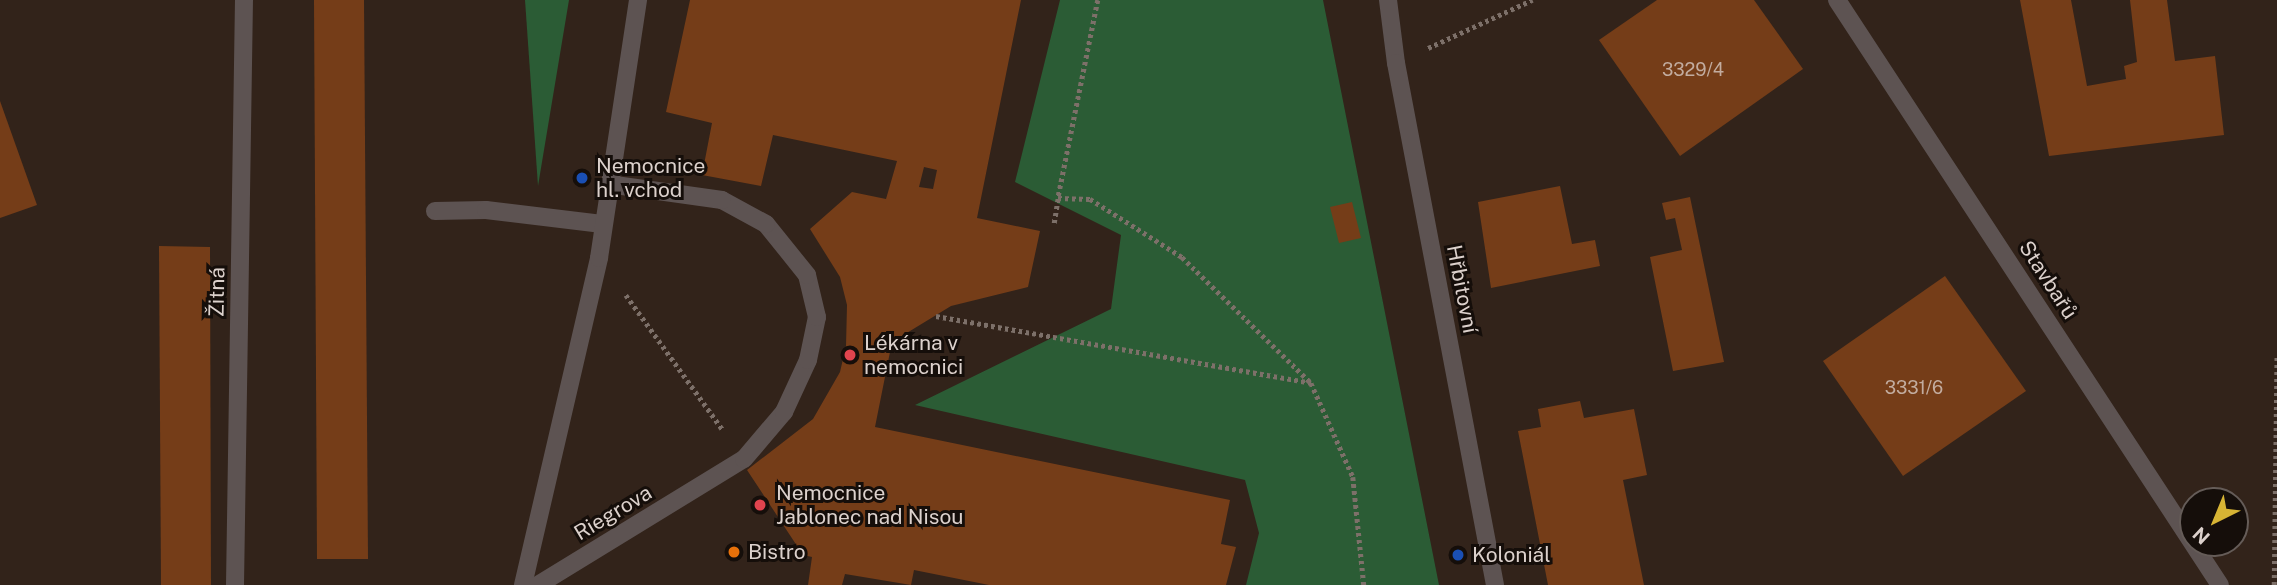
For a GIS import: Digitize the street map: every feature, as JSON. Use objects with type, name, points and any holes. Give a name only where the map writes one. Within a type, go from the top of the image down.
[{"type":"street","name":"Žitná","points":[[235,585],[244,0]]},
{"type":"street","points":[[523,585],[599,258],[608,184],[638,0]]},
{"type":"street","name":"Hřbitovní","points":[[1388,0],[1396,63],[1495,585]]},
{"type":"street","name":"Stavbařů","points":[[1837,0],[2220,585]]},
{"type":"street","name":"Riegrova","points":[[538,585],[744,459],[783,412],[808,360],[817,317],[807,275],[766,224],[722,200],[608,184]]},
{"type":"street","points":[[435,211],[486,210],[602,224]]},
{"type":"path","points":[[1054,223],[1098,0]]},
{"type":"path","points":[[1396,63],[1532,0]]},
{"type":"path","points":[[1058,198],[1090,199],[1182,257],[1311,383],[1353,477],[1364,585]]},
{"type":"path","points":[[599,258],[744,459]]},
{"type":"path","points":[[936,316],[1311,383]]},
{"type":"path","points":[[2274,585],[2277,354]]},
{"type":"green space","points":[[525,0],[569,0],[538,186]]},
{"type":"green space","points":[[1060,0],[1323,0],[1439,585],[1246,585],[1259,533],[1245,480],[915,405],[1111,309],[1121,235],[1015,182]]},
{"type":"building","points":[[314,0],[364,0],[368,559],[317,559]]},
{"type":"building","points":[[690,0],[1021,0],[977,218],[1040,231],[1028,287],[951,306],[892,342],[875,427],[1230,500],[1221,544],[1236,547],[1226,585],[989,585],[914,570],[911,585],[845,574],[842,585],[808,585],[812,557],[803,555],[747,470],[813,419],[840,372],[846,346],[847,305],[840,277],[810,229],[852,192],[886,199],[897,161],[773,135],[761,186],[702,175],[712,123],[666,112]],"holes":[[[924,167],[937,170],[933,189],[919,187]]]},
{"type":"building","points":[[1657,0],[1754,0],[1803,69],[1680,156],[1599,40]]},
{"type":"building","points":[[2020,0],[2071,0],[2087,86],[2126,79],[2124,66],[2137,62],[2130,0],[2167,0],[2175,61],[2215,56],[2224,135],[2049,156]]},
{"type":"building","points":[[0,101],[37,205],[0,218]]},
{"type":"building","points":[[1560,186],[1572,244],[1595,240],[1600,266],[1491,288],[1478,202]]},
{"type":"building","points":[[1690,197],[1724,362],[1673,371],[1650,257],[1682,250],[1675,218],[1666,220],[1662,203]]},
{"type":"building","points":[[1352,202],[1361,238],[1339,243],[1330,207]]},
{"type":"building","points":[[159,246],[210,247],[211,585],[161,585]]},
{"type":"building","points":[[1945,276],[2026,391],[1903,476],[1823,361]]},
{"type":"building","points":[[1580,401],[1584,418],[1634,409],[1647,475],[1623,480],[1644,585],[1548,585],[1518,431],[1541,427],[1538,409]]},
{"type":"place","name":"Nemocnice hl. vchod","points":[[582,178]]},
{"type":"place","name":"Lékárna v nemocnici","points":[[850,355]]},
{"type":"place","name":"Nemocnice Jablonec nad Nisou","points":[[760,505]]},
{"type":"place","name":"Bistro","points":[[734,552]]},
{"type":"place","name":"Koloniál","points":[[1458,555]]}]
